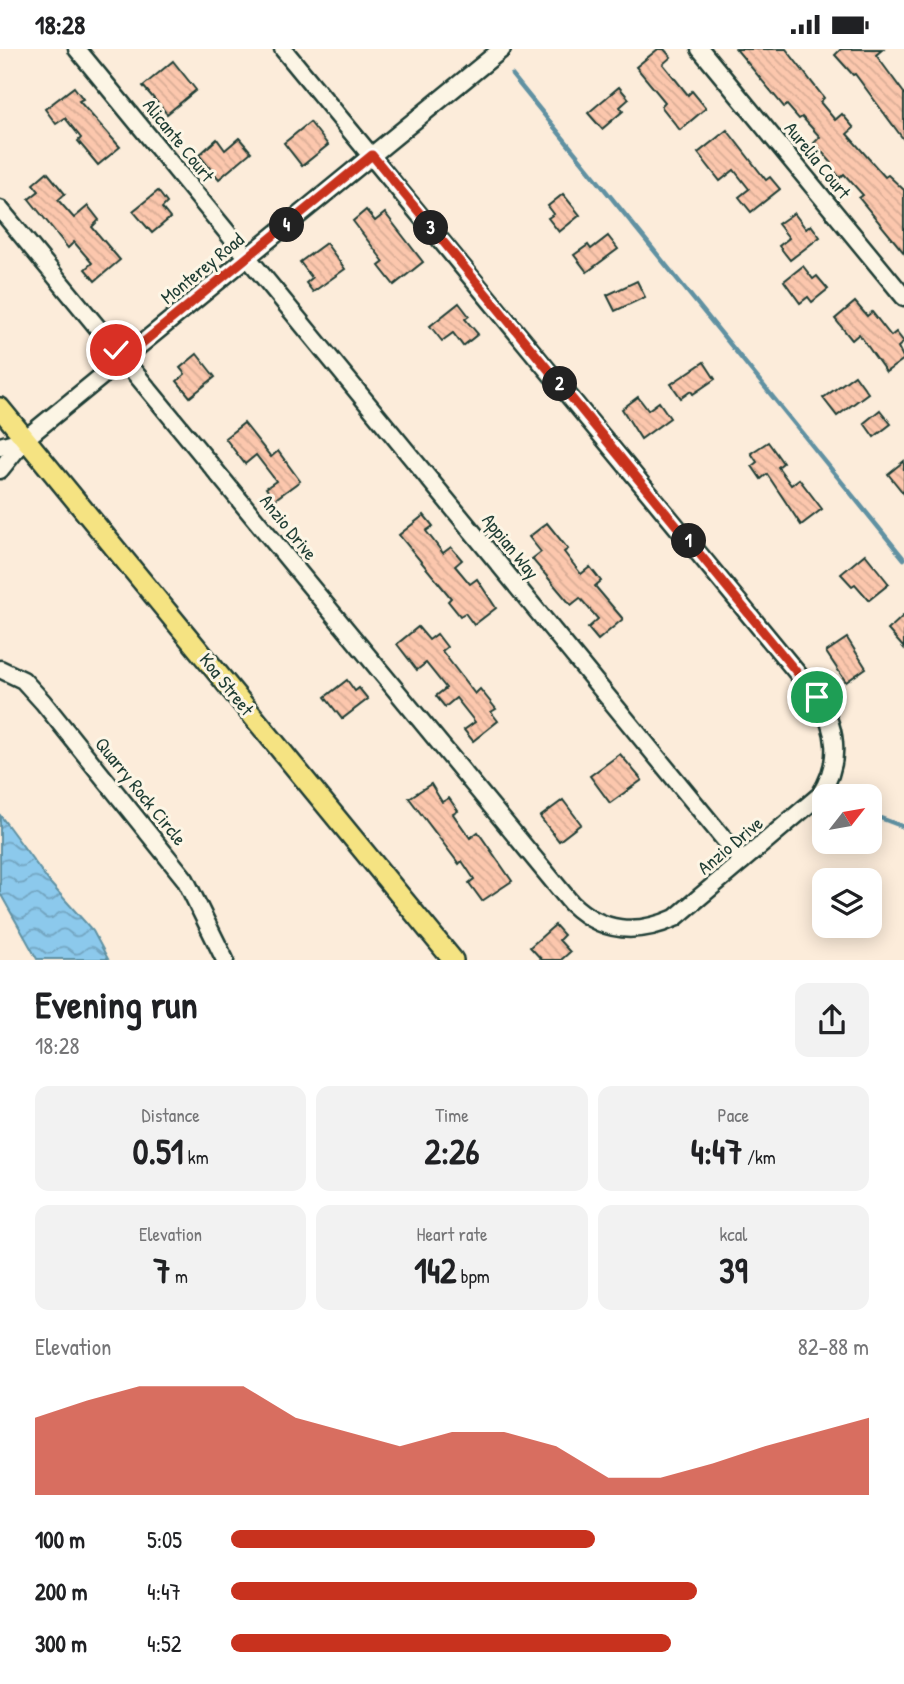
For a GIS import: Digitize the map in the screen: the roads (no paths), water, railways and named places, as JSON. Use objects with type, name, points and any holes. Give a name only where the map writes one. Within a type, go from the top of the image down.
[{"type":"main road","name":"Koa Street","points":[[0,408],[453,960]]},
{"type":"street","name":"Alicante Court","points":[[77,49],[247,258]]},
{"type":"street","name":"Anzio Drive","points":[[123,359],[579,911],[601,924],[620,929],[655,926],[683,912],[812,803],[825,787],[835,754],[829,717],[809,687],[283,49]]},
{"type":"street","name":"Aurelia Court","points":[[700,49],[904,297]]},
{"type":"street","name":"Monterey Road","points":[[25,439],[497,51]]},
{"type":"street","points":[[0,209],[123,359]]},
{"type":"street","name":"Appian Way","points":[[247,258],[742,861]]},
{"type":"street","points":[[0,446],[25,439]]},
{"type":"street","points":[[0,470],[25,439]]},
{"type":"street","name":"Quarry Rock Circle","points":[[0,669],[23,680],[43,702],[185,879],[225,960]]},
{"type":"water","points":[[0,815],[51,884],[93,931],[108,959],[37,959],[0,893]]},
{"type":"waterway","points":[[512,75],[904,559]]},
{"type":"waterway","points":[[882,819],[904,827]]}]
